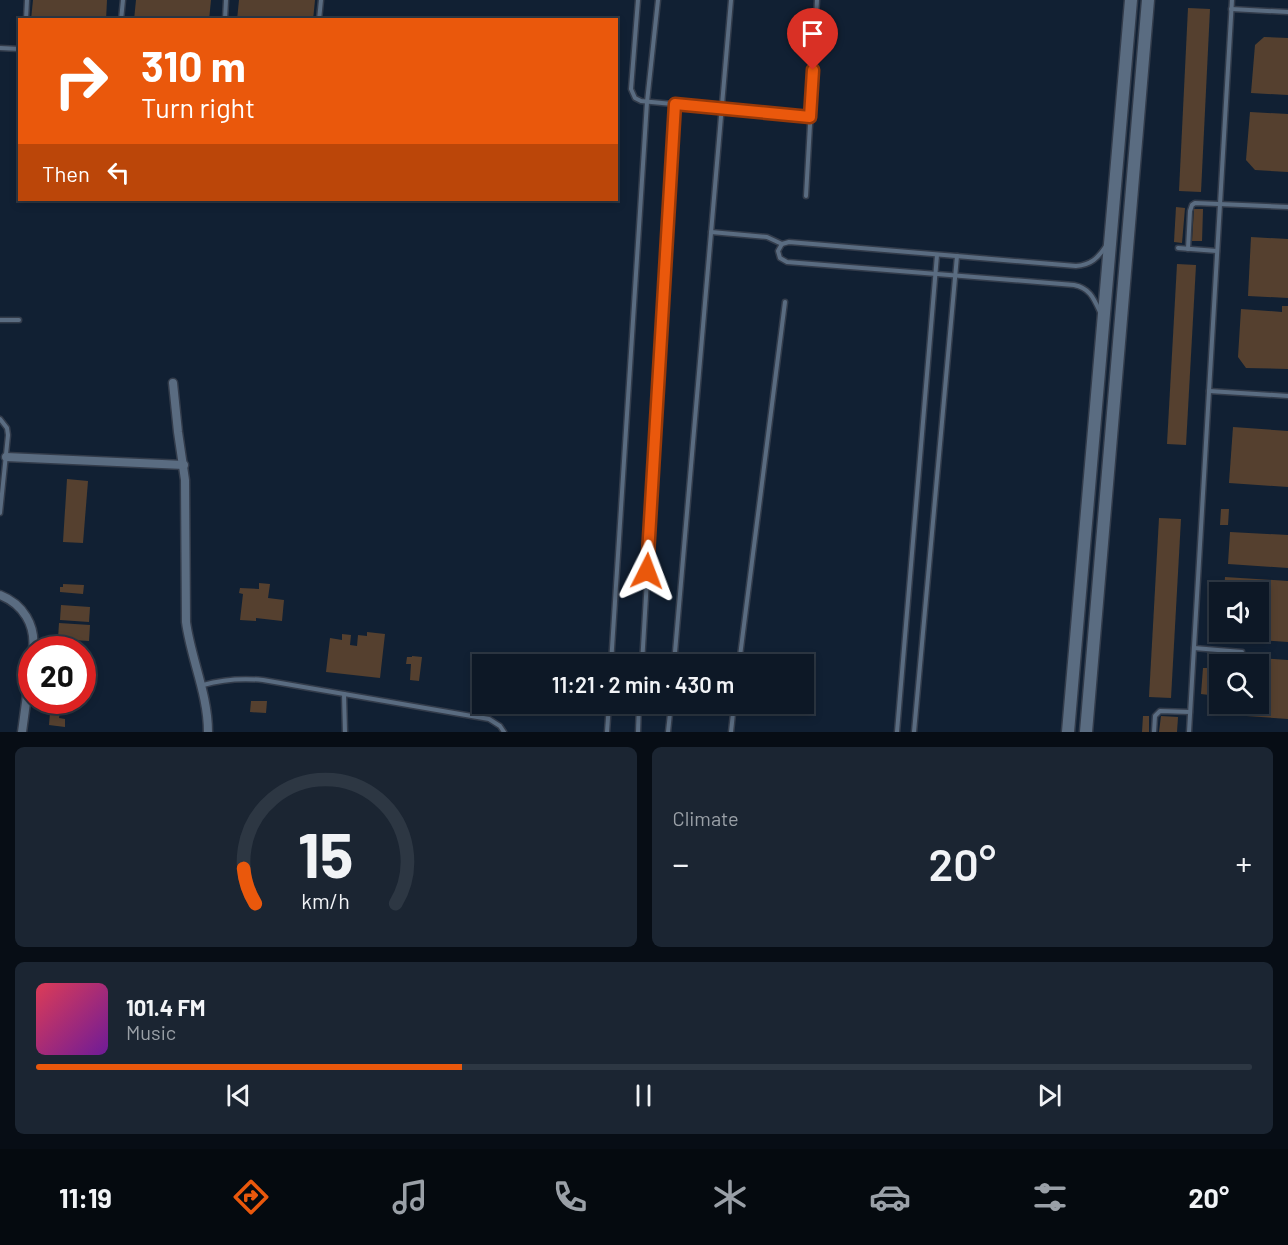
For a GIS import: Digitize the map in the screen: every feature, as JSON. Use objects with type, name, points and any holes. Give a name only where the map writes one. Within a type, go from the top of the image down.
[{"type":"street","points":[[1068,732],[1131,0]]},
{"type":"street","points":[[1086,732],[1148,0]]},
{"type":"street","points":[[1108,262],[1117,270],[1125,267],[1126,264]]},
{"type":"street","points":[[173,383],[184,465],[186,622],[189,644],[207,708],[207,732]]},
{"type":"street","points":[[6,457],[184,465]]},
{"type":"street","points":[[0,595],[22,610],[28,620],[32,636]]},
{"type":"street","points":[[22,732],[24,714]]},
{"type":"lane","points":[[26,18],[27,0]]},
{"type":"lane","points":[[121,18],[123,0]]},
{"type":"lane","points":[[225,18],[226,0]]},
{"type":"lane","points":[[319,18],[321,0]]},
{"type":"lane","points":[[638,0],[631,93],[638,100],[810,117]]},
{"type":"lane","points":[[612,654],[647,102],[658,0]]},
{"type":"lane","points":[[675,654],[731,0]]},
{"type":"lane","points":[[806,196],[817,0]]},
{"type":"lane","points":[[1189,732],[1232,0]]},
{"type":"lane","points":[[1231,9],[1288,12]]},
{"type":"lane","points":[[0,48],[18,49]]},
{"type":"lane","points":[[643,654],[675,104]]},
{"type":"lane","points":[[1188,249],[1190,211],[1192,205],[1198,202],[1288,207]]},
{"type":"lane","points":[[711,232],[767,237],[782,244],[789,242],[1083,266],[1096,259],[1111,238]]},
{"type":"lane","points":[[782,244],[778,255],[787,262],[1081,286],[1091,295],[1103,320]]},
{"type":"lane","points":[[1178,248],[1218,251]]},
{"type":"lane","points":[[897,732],[937,255]]},
{"type":"lane","points":[[914,732],[957,256]]},
{"type":"lane","points":[[740,654],[785,302]]},
{"type":"lane","points":[[0,320],[19,320]]},
{"type":"lane","points":[[1209,391],[1288,396]]},
{"type":"lane","points":[[0,419],[7,428],[8,435],[0,513]]},
{"type":"lane","points":[[1194,648],[1242,652]]},
{"type":"lane","points":[[202,686],[248,678],[489,719],[500,726],[504,732]]},
{"type":"lane","points":[[344,694],[345,732]]},
{"type":"lane","points":[[1154,732],[1155,716],[1160,711],[1190,712]]},
{"type":"lane","points":[[607,732],[608,714]]},
{"type":"lane","points":[[638,732],[639,714]]},
{"type":"lane","points":[[668,732],[670,714]]},
{"type":"lane","points":[[731,732],[733,714]]},
{"type":"building","points":[[33,0],[107,0],[106,18],[31,18]]},
{"type":"building","points":[[136,0],[211,0],[209,18],[134,18]]},
{"type":"building","points":[[239,0],[315,0],[313,18],[237,18]]},
{"type":"building","points":[[1188,8],[1210,9],[1201,192],[1179,191]]},
{"type":"building","points":[[1264,37],[1288,38],[1288,95],[1251,93],[1255,45]]},
{"type":"building","points":[[1250,112],[1288,114],[1288,172],[1255,170],[1246,160]]},
{"type":"building","points":[[1176,207],[1185,208],[1182,243],[1174,242]]},
{"type":"building","points":[[1194,209],[1203,209],[1202,241],[1192,241]]},
{"type":"building","points":[[1251,237],[1288,239],[1288,298],[1248,296]]},
{"type":"building","points":[[1177,264],[1196,265],[1186,445],[1167,444]]},
{"type":"building","points":[[1282,306],[1288,306],[1288,369],[1246,368],[1238,357],[1241,309],[1282,312]]},
{"type":"building","points":[[1233,427],[1288,431],[1288,487],[1229,483]]},
{"type":"building","points":[[67,479],[88,481],[83,543],[63,542]]},
{"type":"building","points":[[1221,509],[1229,509],[1228,525],[1220,525]]},
{"type":"building","points":[[1159,518],[1181,519],[1171,698],[1149,697]]},
{"type":"building","points":[[1230,532],[1288,535],[1288,568],[1228,564]]},
{"type":"building","points":[[1225,577],[1288,581],[1288,642],[1269,641],[1269,582],[1225,582]]},
{"type":"building","points":[[259,583],[270,584],[268,598],[284,600],[282,621],[256,618],[256,621],[240,620],[243,594],[239,593],[240,588],[259,589]]},
{"type":"building","points":[[63,584],[84,585],[83,594],[60,592]]},
{"type":"building","points":[[61,605],[90,607],[89,622],[60,620]]},
{"type":"building","points":[[59,623],[90,625],[89,636],[58,636]]},
{"type":"building","points":[[367,632],[385,634],[380,678],[326,672],[330,638],[342,640],[342,634],[351,635],[350,645],[357,646],[358,635],[367,636]]},
{"type":"building","points":[[407,657],[422,657],[419,681],[410,680],[411,664],[406,664]]},
{"type":"building","points":[[1269,659],[1288,660],[1288,719],[1217,714],[1269,714]]},
{"type":"building","points":[[1203,668],[1209,668],[1209,695],[1201,694]]},
{"type":"building","points":[[251,701],[267,701],[266,713],[250,712]]},
{"type":"building","points":[[50,714],[60,714],[59,718],[65,719],[65,727],[49,725]]},
{"type":"building","points":[[1143,716],[1149,716],[1149,732],[1142,732]]},
{"type":"building","points":[[1161,716],[1178,717],[1177,732],[1159,732]]},
{"type":"route","points":[[647,571],[675,104],[810,117],[813,70]]}]
